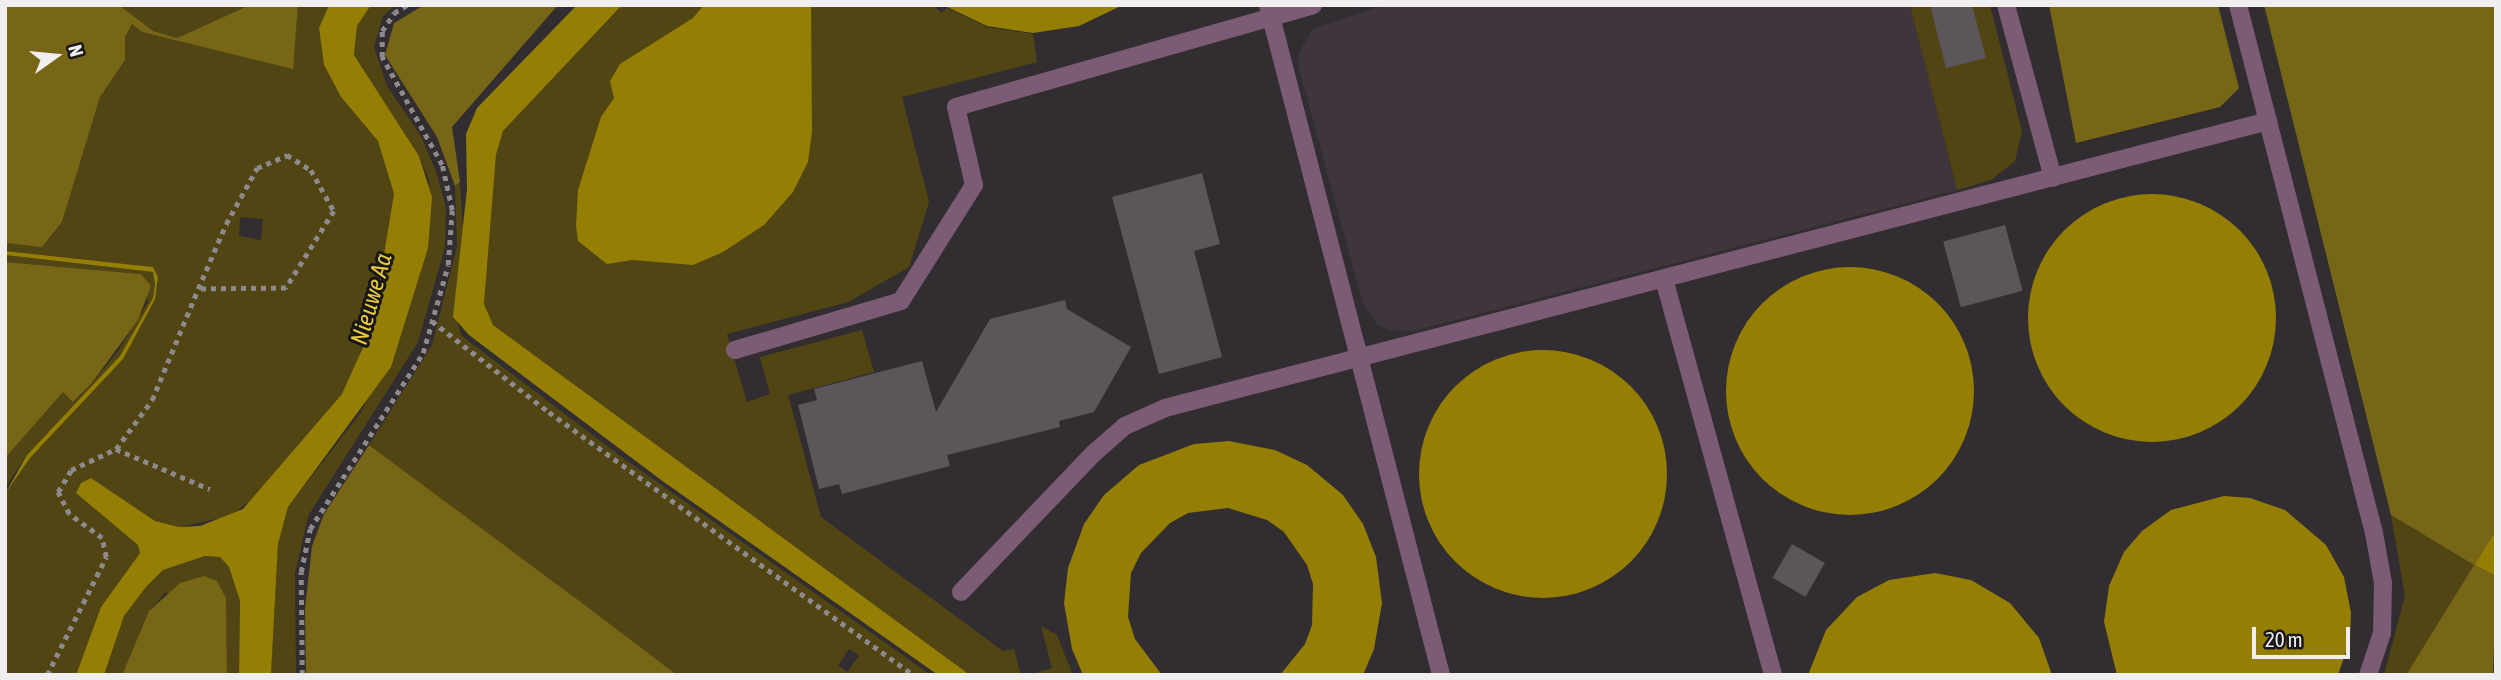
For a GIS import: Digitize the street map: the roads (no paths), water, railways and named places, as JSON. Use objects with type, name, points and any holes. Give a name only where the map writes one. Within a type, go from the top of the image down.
[{"type":"lane","points":[[735,349],[901,301],[974,186],[956,107],[1269,11],[1313,5]]},
{"type":"lane","points":[[2006,5],[2053,178]]},
{"type":"lane","points":[[2238,5],[2381,570],[2382,633],[2368,675]]},
{"type":"lane","points":[[1269,11],[1441,675]]},
{"type":"lane","points":[[961,592],[1125,426],[1165,408],[2268,121]]},
{"type":"lane","points":[[1664,279],[1773,675]]},
{"type":"water label","name":"Nieuwe Aa","points":[[371,299]]}]
